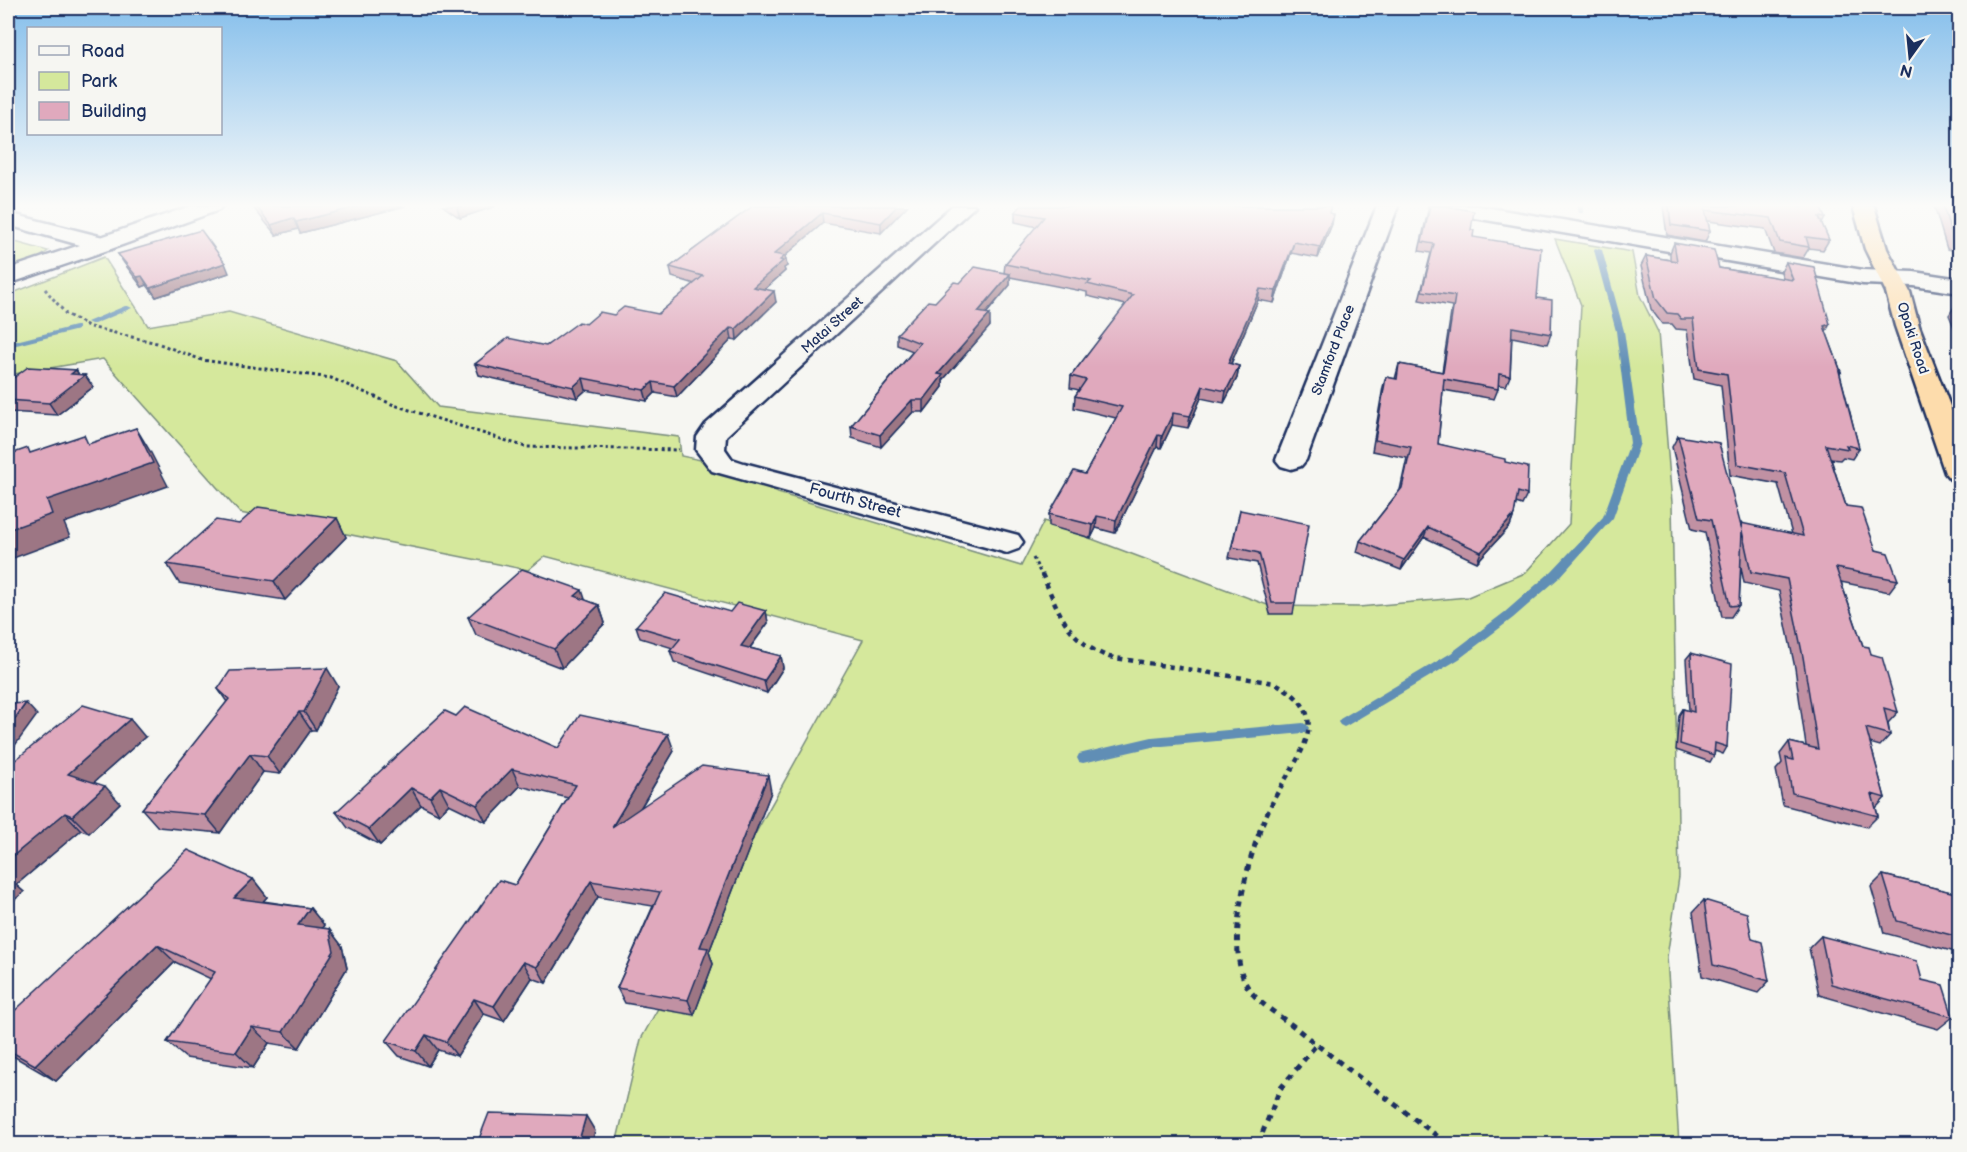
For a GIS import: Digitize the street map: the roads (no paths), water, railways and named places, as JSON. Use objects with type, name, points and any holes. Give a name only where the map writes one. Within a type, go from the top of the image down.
[{"type":"highway","name":"Opaki Road","points":[[1881,260],[1901,301],[1907,326],[1959,473]]},
{"type":"street","points":[[12,275],[57,260]]},
{"type":"street","name":"Matai Street","points":[[710,450],[711,437],[716,430],[905,260]]},
{"type":"street","name":"Stamford Place","points":[[1291,460],[1367,260]]},
{"type":"street","points":[[1760,260],[1863,277],[1914,279],[1959,286]]},
{"type":"street","name":"Fourth Street","points":[[710,450],[722,465],[734,469],[1006,542]]},
{"type":"waterway","points":[[1344,722],[1455,656],[1509,615],[1556,574],[1608,518],[1635,443],[1620,331],[1601,260]]},
{"type":"waterway","points":[[91,322],[128,308]]},
{"type":"waterway","points":[[8,345],[75,328]]},
{"type":"waterway","points":[[1083,758],[1152,742],[1303,728]]}]
